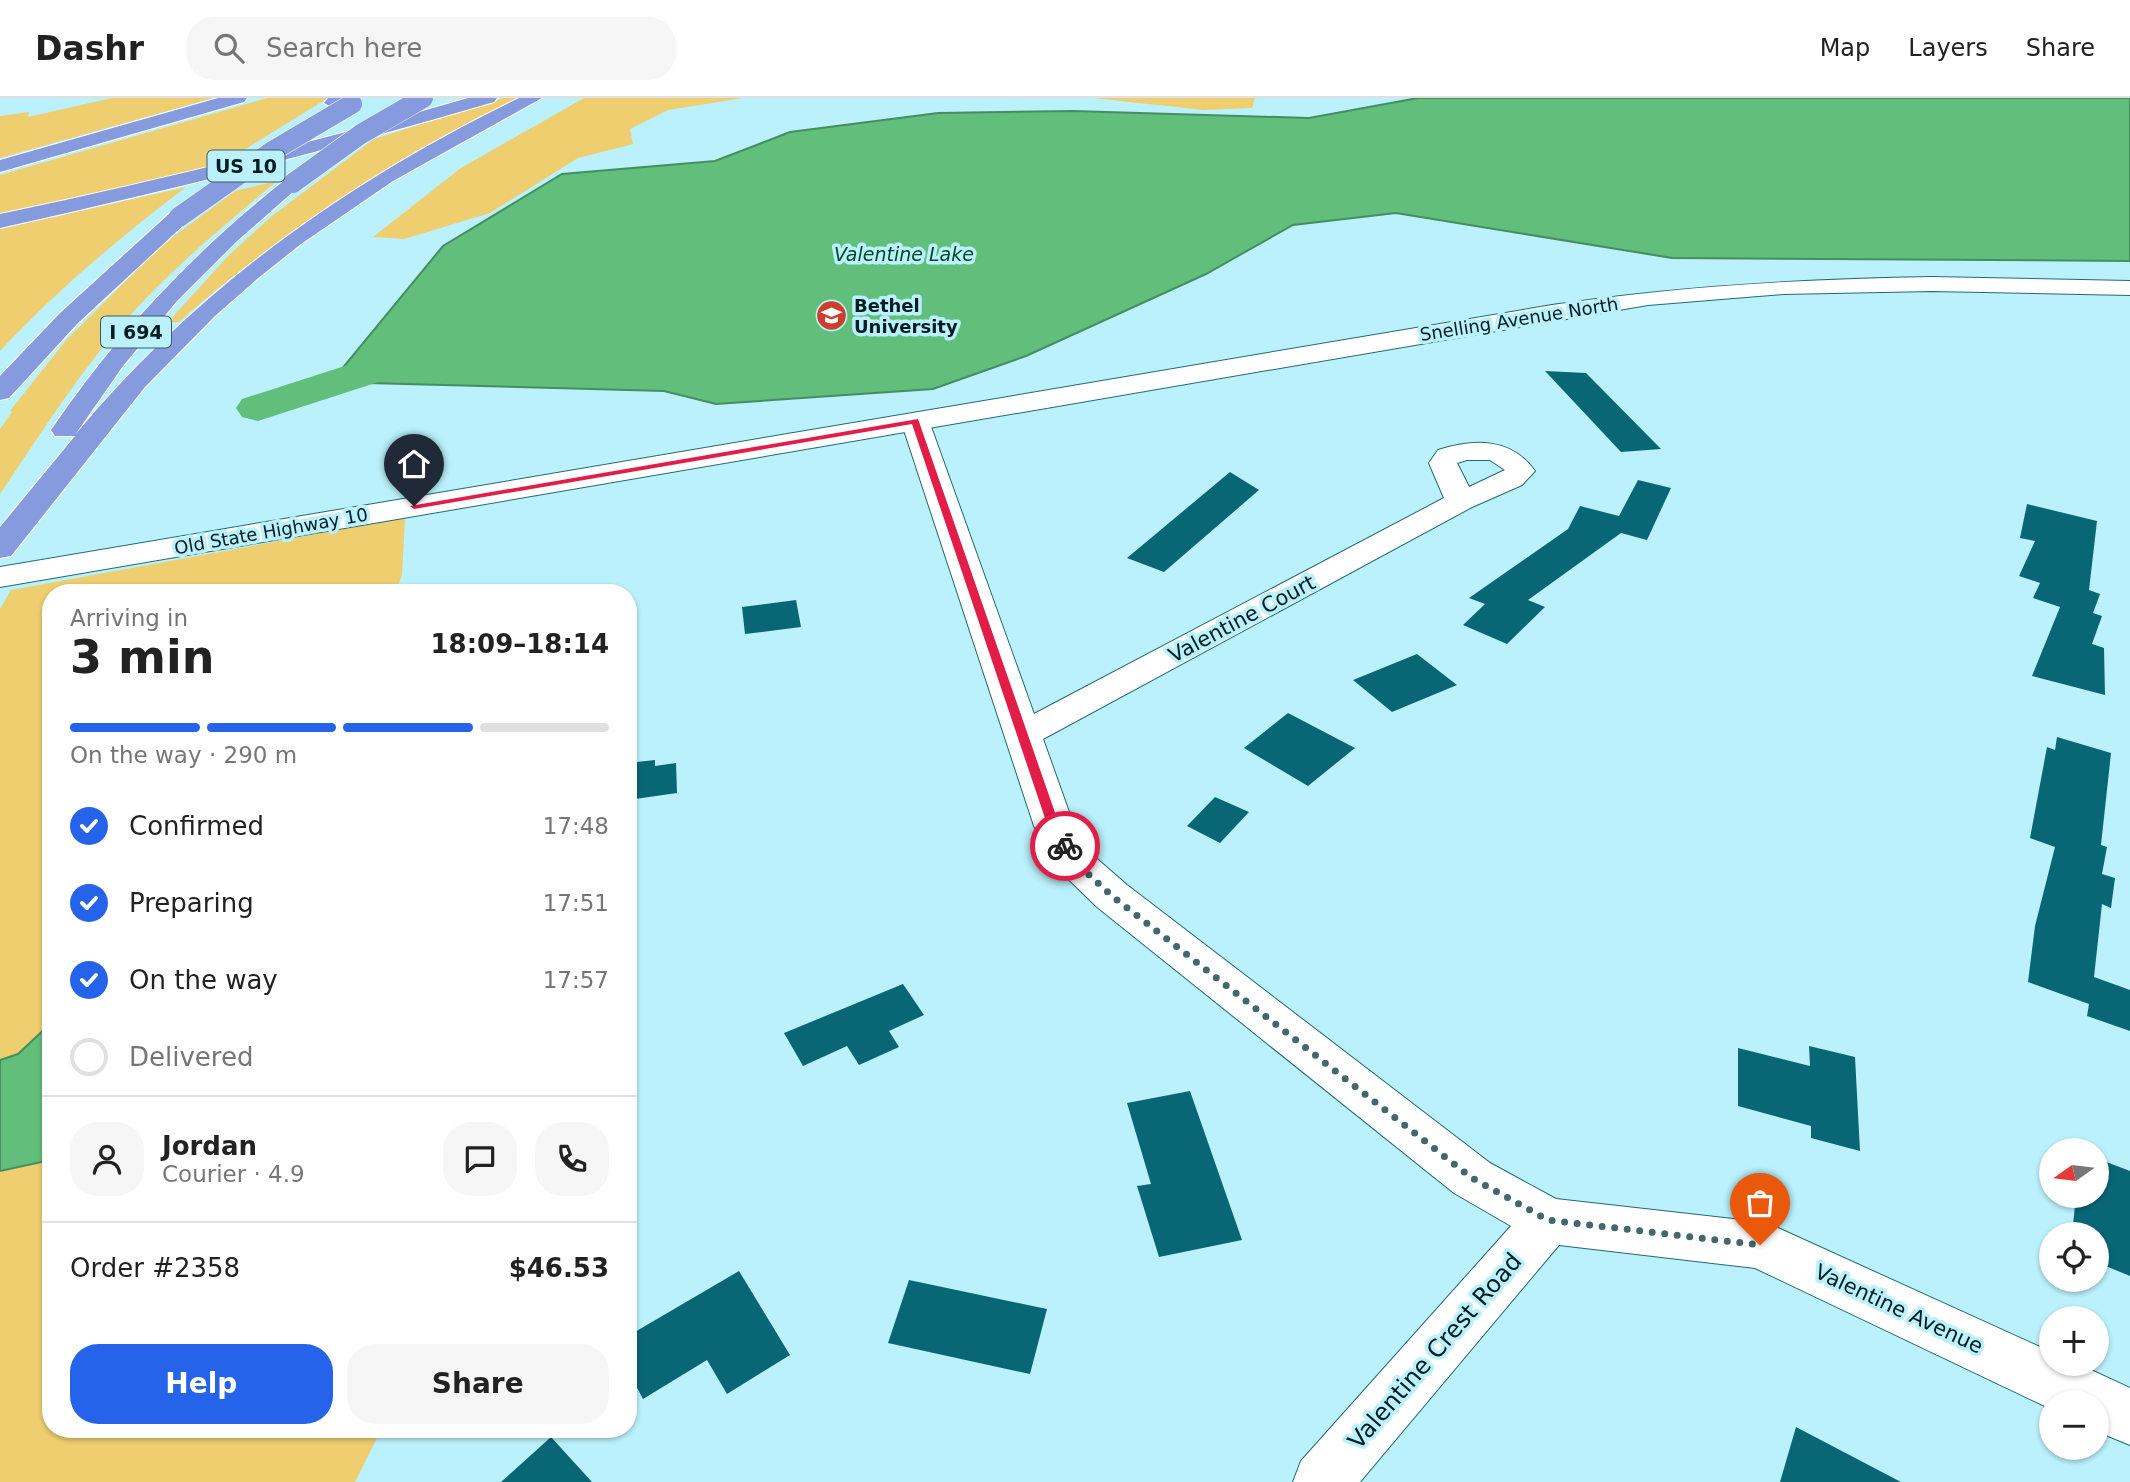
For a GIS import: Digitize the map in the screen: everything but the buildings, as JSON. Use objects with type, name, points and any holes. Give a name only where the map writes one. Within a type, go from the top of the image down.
[{"type":"highway","points":[[0,166],[238,98]]},
{"type":"highway","name":"I 694","points":[[11,533],[33,482],[68,424],[146,320],[218,245],[292,183],[361,134],[424,98]]},
{"type":"highway","name":"US 10","points":[[0,221],[319,148],[488,98]]},
{"type":"highway","points":[[11,533],[146,371],[191,325],[266,260],[390,174],[533,98]]},
{"type":"highway","name":"I 694","points":[[0,392],[170,217],[347,101]]},
{"type":"highway","points":[[0,386],[52,317],[170,217]]},
{"type":"street","name":"Snelling Avenue North","points":[[915,421],[1648,298],[1783,287],[1854,285],[2130,288]]},
{"type":"street","name":"Old State Highway 10","points":[[0,577],[915,421]]},
{"type":"street","name":"Valentine Avenue","points":[[915,421],[1054,827],[1074,861],[1112,896],[1472,1178],[1548,1220],[1760,1245],[2130,1417]]},
{"type":"street","name":"Valentine Court","points":[[1022,735],[1461,501]]},
{"type":"street","name":"Valentine Crest Road","points":[[1322,1482],[1548,1220]]},
{"type":"shaded area","points":[[112,98],[214,98],[0,158],[0,116],[29,112],[28,117]]},
{"type":"shaded area","points":[[267,98],[328,98],[213,169],[0,214],[0,175]]},
{"type":"shaded area","points":[[504,98],[521,98],[429,146],[342,198],[259,256],[179,322],[168,322],[228,256],[272,216],[374,139]]},
{"type":"shaded area","points":[[584,98],[743,98],[668,110],[630,129],[633,144],[578,158],[490,213],[404,239],[373,237],[461,168]]},
{"type":"shaded area","points":[[1093,98],[1255,98],[1252,108],[1204,110]]},
{"type":"shaded area","points":[[277,181],[188,257],[126,320],[52,416],[0,494],[0,429],[12,412],[10,411],[67,339],[162,245],[235,191]]},
{"type":"shaded area","points":[[186,187],[89,265],[0,351],[0,229]]},
{"type":"shaded area","points":[[405,518],[402,575],[398,584],[44,584]]},
{"type":"shaded area","points":[[42,584],[42,1031],[18,1054],[0,1060],[0,609],[11,590]]},
{"type":"shaded area","points":[[42,1162],[42,1438],[377,1438],[355,1482],[0,1482],[0,1171]]},
{"type":"water","name":"Valentine Lake","points":[[1418,98],[2130,98],[2130,261],[1672,258],[1396,213],[1293,225],[1206,274],[1026,356],[933,389],[716,404],[664,391],[331,382],[443,246],[562,174],[715,161],[790,132],[938,113],[1073,111],[1309,118]]},
{"type":"water","points":[[42,1031],[42,1162],[0,1171],[0,1060],[18,1054]]},
{"type":"waterway","points":[[258,408],[413,357]]},
{"type":"way so far","points":[[1065,846],[1074,861],[1112,896],[1472,1178],[1548,1220],[1760,1245]]},
{"type":"place","name":"Bethel University","points":[[831,315]]},
{"type":"route","points":[[414,506],[915,421],[1054,827],[1065,846]]}]
